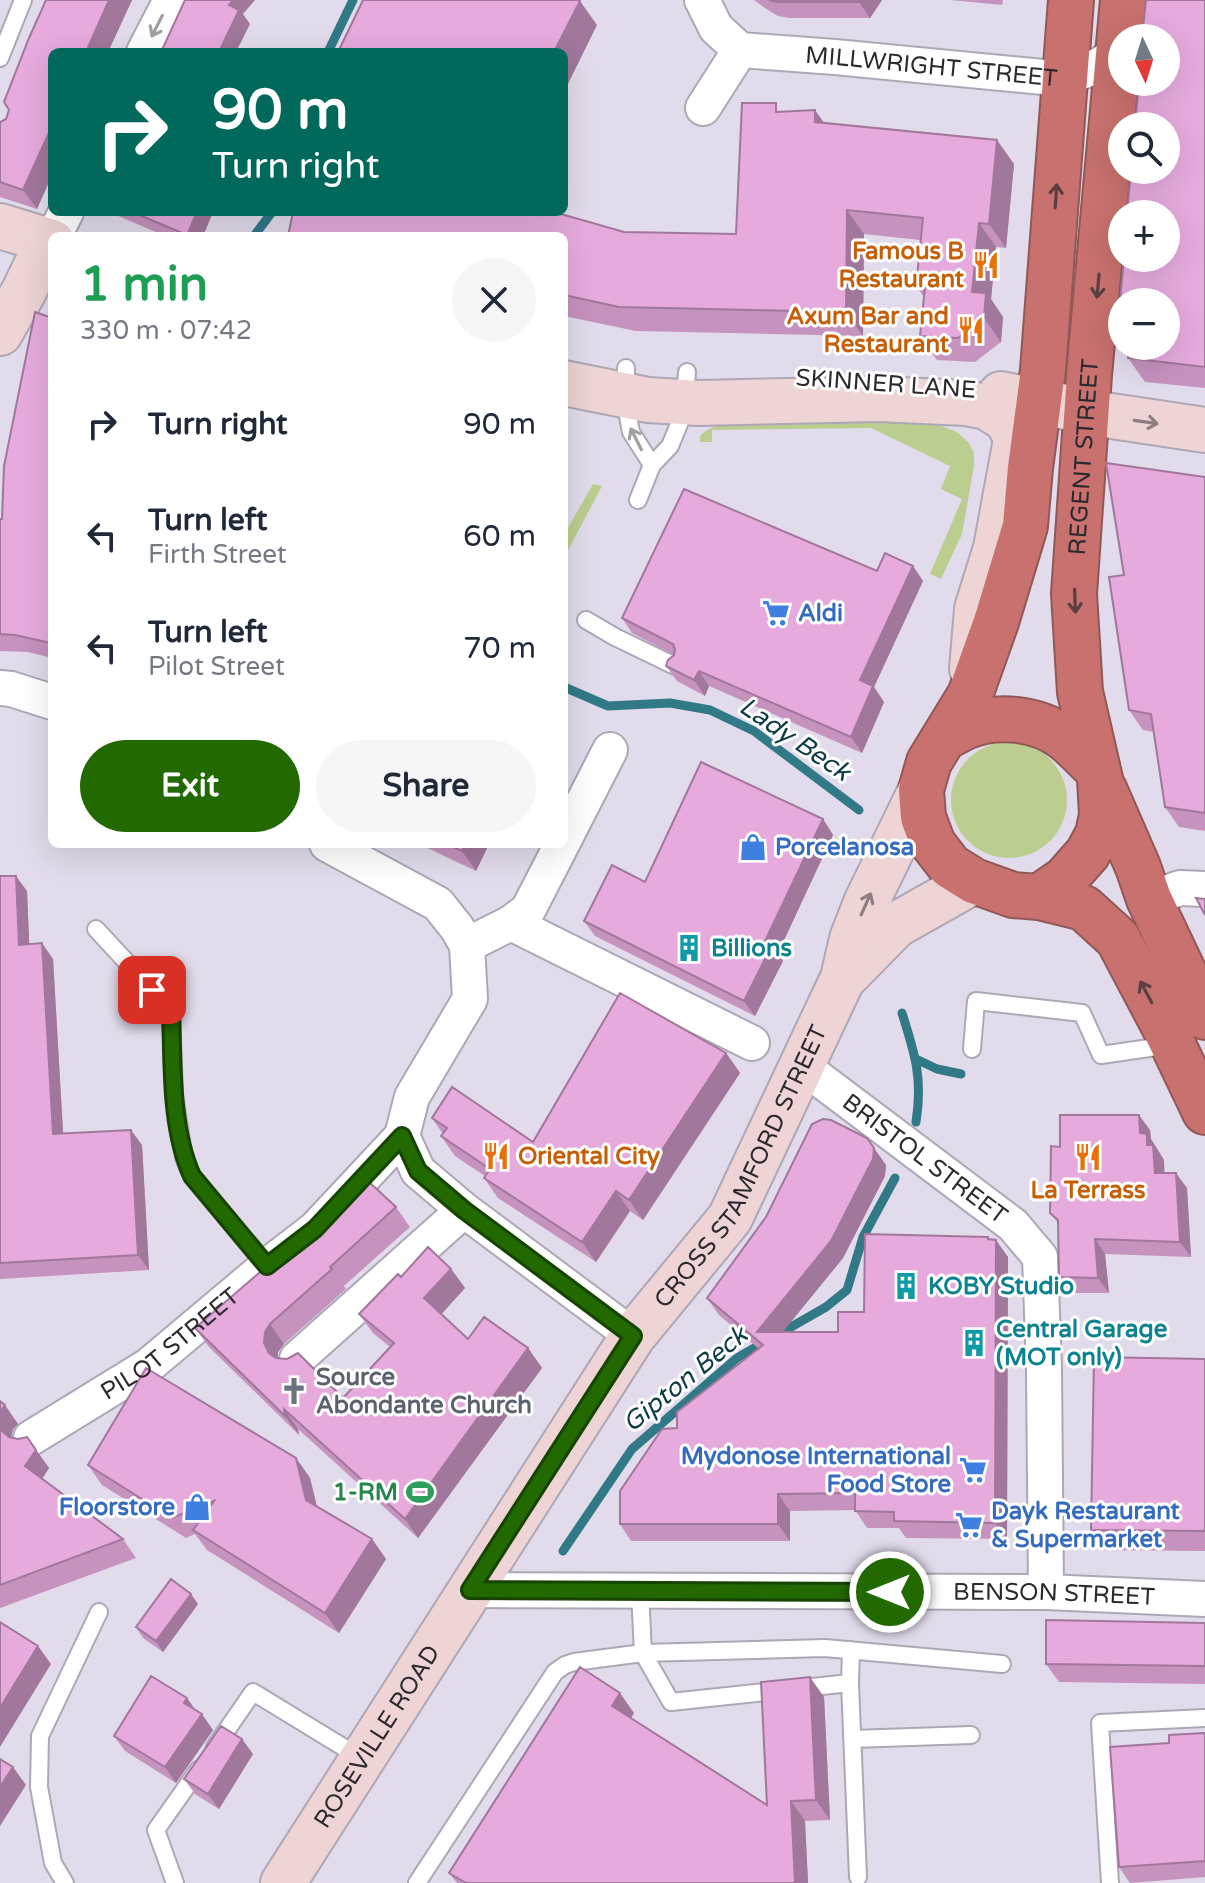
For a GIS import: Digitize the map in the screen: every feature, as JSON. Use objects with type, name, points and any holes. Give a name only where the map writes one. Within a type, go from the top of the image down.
[{"type":"highway","name":"REGENT STREET","points":[[945,737],[970,695],[1025,526],[1030,468],[1022,411],[1051,274],[1071,0]]},
{"type":"highway","name":"REGENT STREET","points":[[1121,24],[1123,0]]},
{"type":"highway","name":"REGENT STREET","points":[[1098,774],[1080,692],[1074,594],[1114,96]]},
{"type":"highway","points":[[1205,1017],[1149,899],[1098,774],[1063,737],[1040,724],[1020,719],[969,725],[945,737],[929,762],[921,790],[923,817],[933,844],[950,866],[974,881],[992,890],[1084,908],[1118,939],[1205,1112]]},
{"type":"highway","points":[[1039,897],[1065,879],[1088,853],[1098,834],[1102,815],[1098,774]]},
{"type":"street","points":[[146,48],[171,0]]},
{"type":"street","points":[[702,0],[716,28],[740,50],[703,108]]},
{"type":"street","name":"MILLWRIGHT STREET","points":[[740,50],[1064,79],[1108,59]]},
{"type":"street","points":[[0,226],[55,232]]},
{"type":"street","points":[[0,333],[48,245]]},
{"type":"street","name":"SKINNER LANE","points":[[568,361],[626,382]]},
{"type":"street","name":"SKINNER LANE","points":[[568,383],[626,382],[686,387],[852,380],[987,391],[1022,411],[1087,411],[1205,430]]},
{"type":"street","points":[[0,688],[48,701]]},
{"type":"street","points":[[568,832],[610,750]]},
{"type":"street","name":"CROSS STAMFORD STREET","points":[[470,1590],[633,1336],[730,1218],[843,978],[852,939],[866,903],[921,790]]},
{"type":"street","points":[[334,848],[438,904],[467,945],[470,999],[412,1097],[402,1136],[418,1171],[464,1210],[633,1336]]},
{"type":"street","points":[[467,945],[511,923],[528,910],[560,848]]},
{"type":"street","name":"CROSS STAMFORD STREET","points":[[843,978],[896,925],[974,881]]},
{"type":"street","points":[[1149,899],[1180,888],[1205,889]]},
{"type":"street","points":[[511,923],[752,1043]]},
{"type":"street","name":"BRISTOL STREET","points":[[802,1066],[1013,1225],[1040,1257],[1046,1592]]},
{"type":"street","name":"PILOT STREET","points":[[31,1438],[148,1366],[315,1229],[402,1136]]},
{"type":"street","points":[[297,1359],[464,1210]]},
{"type":"street","name":"BENSON STREET","points":[[470,1590],[1046,1592],[1205,1599]]},
{"type":"street","name":"ROSEVILLE ROAD","points":[[283,1883],[470,1590]]},
{"type":"lane","points":[[0,58],[23,0]]},
{"type":"lane","points":[[626,382],[631,432],[652,465]]},
{"type":"lane","points":[[638,500],[652,465],[675,436],[684,412],[686,387]]},
{"type":"lane","points":[[586,620],[675,666]]},
{"type":"lane","points":[[96,929],[171,1010],[174,1095],[184,1158],[192,1176],[267,1266]]},
{"type":"lane","points":[[972,1049],[976,1001],[1082,1013],[1101,1055],[1172,1045]]},
{"type":"lane","points":[[640,1591],[643,1653],[671,1702],[850,1683]]},
{"type":"lane","points":[[65,1883],[53,1863],[39,1787],[40,1736],[99,1612]]},
{"type":"lane","points":[[417,1883],[555,1672],[565,1665],[643,1653],[825,1648],[1002,1664]]},
{"type":"lane","points":[[851,1650],[858,1877]]},
{"type":"lane","points":[[175,1883],[156,1830],[253,1692],[362,1759]]},
{"type":"lane","points":[[1110,1883],[1100,1723],[1205,1718]]},
{"type":"lane","points":[[852,1739],[971,1735]]},
{"type":"green space","points":[[891,419],[931,422],[957,432],[969,443],[974,453],[962,534],[941,579],[930,574],[962,499],[941,489],[950,466],[871,428],[712,430],[712,442],[700,442],[700,436],[709,429],[739,422]]},
{"type":"green space","points":[[593,484],[602,486],[568,550],[568,528]]},
{"type":"green space","points":[[1009,742],[1031,747],[1050,759],[1062,778],[1067,800],[1062,822],[1050,841],[1031,853],[1009,858],[987,853],[968,841],[956,822],[951,800],[956,778],[968,759],[987,747]]},
{"type":"building","points":[[46,0],[109,0],[88,48],[48,48],[48,135],[23,190],[0,182],[0,122],[6,119],[9,110],[4,102]]},
{"type":"building","points":[[185,0],[233,0],[229,5],[239,10],[221,48],[163,48]]},
{"type":"building","points":[[363,0],[580,1],[556,48],[340,48]]},
{"type":"building","points":[[769,0],[860,0],[778,2]]},
{"type":"building","points":[[1146,0],[1205,0],[1205,367],[1145,360],[1180,360],[1180,288],[1121,288],[1123,272],[1180,272],[1180,200],[1128,200],[1130,184],[1180,184],[1180,112],[1136,112],[1138,96],[1180,96],[1180,24],[1143,24]]},
{"type":"building","points":[[742,103],[776,103],[776,112],[815,110],[815,122],[997,140],[989,224],[979,223],[972,292],[986,293],[984,318],[958,338],[920,336],[925,287],[916,286],[923,218],[847,210],[846,312],[619,307],[568,296],[568,232],[289,232],[292,216],[568,216],[624,232],[736,234]]},
{"type":"building","points":[[142,216],[195,216],[188,232],[180,232]]},
{"type":"building","points":[[35,312],[48,317],[48,642],[0,634],[0,519],[4,466]]},
{"type":"building","points":[[1106,463],[1205,477],[1205,813],[1165,807],[1151,714],[1129,710],[1109,577],[1124,575]]},
{"type":"building","name":"Aldi","points":[[684,489],[877,571],[885,553],[913,566],[860,680],[873,686],[851,737],[699,671],[694,680],[666,666],[674,655],[673,644],[622,618]]},
{"type":"building","points":[[701,762],[823,819],[765,941],[772,945],[744,1001],[584,921],[612,865],[645,882]]},
{"type":"building","points":[[0,876],[16,876],[19,945],[42,943],[53,1134],[131,1130],[138,1255],[0,1263]]},
{"type":"building","points":[[1196,898],[1205,899],[1205,915]]},
{"type":"building","points":[[620,993],[726,1053],[629,1200],[616,1191],[582,1242],[484,1178],[490,1169],[441,1136],[447,1128],[432,1118],[452,1087],[533,1142]]},
{"type":"building","points":[[1060,1115],[1139,1115],[1140,1133],[1147,1134],[1147,1145],[1153,1145],[1155,1173],[1176,1173],[1180,1242],[1095,1239],[1098,1278],[1059,1277],[1058,1220],[1050,1213],[1051,1146],[1060,1147]]},
{"type":"building","points":[[823,1119],[867,1138],[874,1148],[873,1159],[831,1241],[757,1332],[838,1332],[838,1312],[864,1312],[865,1234],[988,1237],[996,1240],[995,1523],[894,1521],[894,1512],[855,1511],[855,1493],[778,1494],[778,1524],[620,1524],[620,1491],[662,1429],[677,1428],[677,1412],[763,1345],[707,1298],[766,1217],[812,1124]]},
{"type":"building","points":[[367,1180],[396,1207],[270,1324],[264,1343],[269,1353],[276,1358],[287,1359],[298,1353],[343,1398],[394,1343],[359,1314],[398,1274],[401,1277],[428,1247],[451,1269],[424,1298],[468,1339],[484,1317],[528,1348],[405,1519],[284,1409],[285,1416],[195,1328]]},
{"type":"building","points":[[1094,1357],[1205,1359],[1205,1531],[1091,1530]]},
{"type":"building","name":"Floorstore","points":[[146,1368],[296,1458],[306,1500],[372,1539],[325,1613],[193,1530],[214,1501],[172,1518],[88,1465]]},
{"type":"building","points":[[0,1426],[9,1437],[27,1437],[36,1450],[25,1466],[123,1539],[0,1585]]},
{"type":"building","points":[[171,1579],[191,1594],[156,1641],[136,1627]]},
{"type":"building","points":[[1046,1620],[1205,1623],[1205,1666],[1046,1664]]},
{"type":"building","points":[[0,1622],[38,1646],[0,1708]]},
{"type":"building","points":[[580,1667],[620,1693],[612,1706],[767,1805],[761,1682],[810,1677],[816,1800],[791,1801],[795,1883],[466,1883],[449,1873]]},
{"type":"building","points":[[151,1676],[187,1698],[184,1703],[202,1714],[165,1767],[114,1736]]},
{"type":"building","points":[[221,1726],[242,1739],[208,1794],[184,1779]]},
{"type":"building","points":[[1205,1733],[1205,1861],[1119,1867],[1110,1747],[1169,1743],[1169,1735]]},
{"type":"building","points":[[0,1759],[13,1767],[0,1787]]},
{"type":"waterway","name":"Lady Beck","points":[[330,48],[353,0]]},
{"type":"waterway","name":"Lady Beck","points":[[257,232],[269,216]]},
{"type":"waterway","name":"Lady Beck","points":[[568,689],[608,706],[670,703],[710,710],[754,731],[859,810]]},
{"type":"waterway","name":"Gipton Beck","points":[[902,1013],[916,1067],[919,1093],[916,1122]]},
{"type":"waterway","points":[[916,1059],[937,1069],[961,1074]]},
{"type":"waterway","name":"Gipton Beck","points":[[563,1551],[632,1449],[737,1358],[826,1307],[847,1290],[863,1237],[895,1178]]},
{"type":"place","name":"Famous B Restaurant","points":[[986,265]]},
{"type":"place","name":"Axum Bar and Restaurant","points":[[971,330]]},
{"type":"place","name":"Aldi","points":[[776,613]]},
{"type":"place","name":"Porcelanosa","points":[[753,847]]},
{"type":"place","name":"Billions","points":[[689,948]]},
{"type":"place","name":"Oriental City","points":[[496,1156]]},
{"type":"place","name":"La Terrass","points":[[1088,1157]]},
{"type":"place","name":"KOBY Studio","points":[[906,1286]]},
{"type":"place","name":"Central Garage (MOT only)","points":[[974,1343]]},
{"type":"place","name":"Source Abondante Church","points":[[294,1391]]},
{"type":"place","name":"Mydonose International Food Store","points":[[973,1470]]},
{"type":"place","name":"1-RM","points":[[420,1492]]},
{"type":"place","name":"Floorstore","points":[[197,1507]]},
{"type":"place","name":"Dayk Restaurant & Supermarket","points":[[969,1525]]},
{"type":"route","points":[[152,990],[171,1010],[174,1095],[184,1158],[192,1176],[267,1266],[315,1229],[402,1136],[418,1171],[464,1210],[633,1336],[470,1590],[890,1592]]}]
